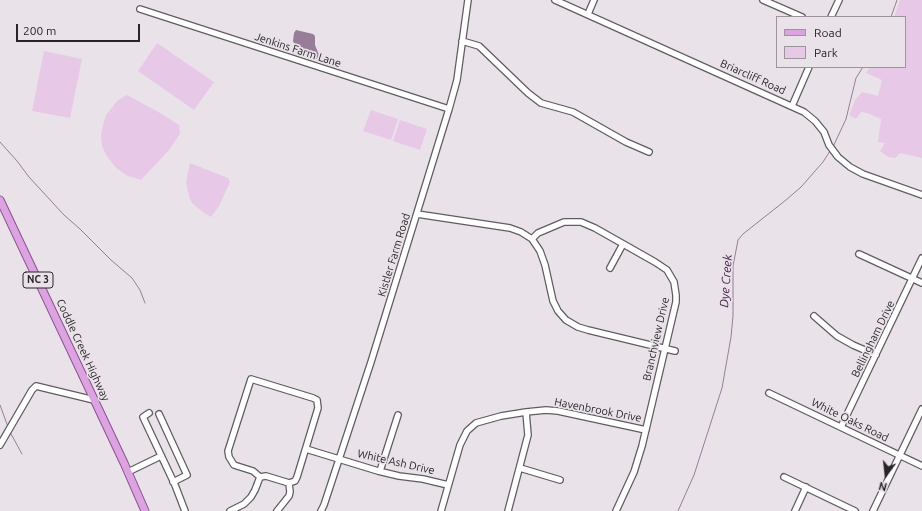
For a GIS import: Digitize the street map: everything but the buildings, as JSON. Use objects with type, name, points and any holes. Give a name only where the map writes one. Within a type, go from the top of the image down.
[{"type":"main road","name":"Coddle Creek Highway","points":[[0,200],[145,511]]},
{"type":"street","name":"Kistler Farm Road","points":[[321,511],[340,459],[449,109],[456,80],[468,0]]},
{"type":"street","name":"Briarcliff Road","points":[[555,0],[804,112],[815,121],[824,132],[829,145],[838,157],[850,167],[863,174],[922,196]]},
{"type":"street","points":[[588,14],[594,0]]},
{"type":"street","points":[[763,0],[800,16]]},
{"type":"street","points":[[831,16],[839,0]]},
{"type":"street","name":"Jenkins Farm Lane","points":[[140,9],[449,109]]},
{"type":"street","points":[[462,42],[479,46],[528,93],[541,103],[573,112],[626,142],[649,152]]},
{"type":"street","points":[[792,106],[809,68]]},
{"type":"street","points":[[417,214],[510,228],[532,239],[540,251],[545,265],[553,301],[558,311],[566,320],[583,328],[675,351]]},
{"type":"street","name":"Branchview Drive","points":[[532,239],[538,233],[551,227],[572,221],[581,222],[595,228],[661,266],[667,270],[674,282],[676,302],[646,430],[634,472],[616,511]]},
{"type":"street","points":[[610,268],[623,244]]},
{"type":"street","points":[[859,254],[922,283]]},
{"type":"street","name":"Bellingham Drive","points":[[841,427],[922,258]]},
{"type":"street","points":[[814,316],[837,336],[876,355]]},
{"type":"street","points":[[251,380],[313,398],[317,400],[318,408],[295,481],[289,483],[266,476],[260,477],[253,471],[234,465],[228,457],[228,451],[251,380]]},
{"type":"street","points":[[0,444],[32,390],[36,386],[94,400]]},
{"type":"street","name":"White Oaks Road","points":[[769,393],[922,466]]},
{"type":"street","points":[[873,511],[922,409]]},
{"type":"street","name":"Havenbrook Drive","points":[[441,511],[460,445],[467,431],[476,423],[501,416],[546,410],[558,411],[646,430]]},
{"type":"street","points":[[508,511],[528,435],[526,412]]},
{"type":"street","points":[[149,413],[142,417],[185,511]]},
{"type":"street","points":[[159,414],[187,475],[173,482]]},
{"type":"street","points":[[380,471],[398,415]]},
{"type":"street","name":"White Ash Drive","points":[[306,449],[399,476],[423,478],[448,485]]},
{"type":"street","points":[[128,472],[161,456]]},
{"type":"street","points":[[520,468],[560,480]]},
{"type":"street","points":[[230,511],[244,504],[251,497],[260,477]]},
{"type":"street","points":[[784,477],[855,511]]},
{"type":"street","points":[[277,511],[289,496],[289,483]]},
{"type":"street","points":[[795,511],[806,487]]},
{"type":"green space","points":[[900,0],[922,0],[922,158],[900,153],[895,158],[888,157],[880,151],[885,143],[878,142],[881,119],[861,112],[856,119],[849,115],[855,100],[862,92],[878,96],[882,80],[866,73],[869,68],[906,68],[906,16],[894,16]]},
{"type":"green space","points":[[157,43],[214,82],[194,110],[138,71]]},
{"type":"green space","points":[[44,51],[82,59],[70,118],[32,111]]},
{"type":"green space","points":[[127,95],[179,125],[180,134],[169,150],[141,180],[128,176],[116,168],[106,155],[102,146],[101,135],[106,115],[118,100]]},
{"type":"green space","points":[[371,110],[398,119],[391,140],[363,131]]},
{"type":"green space","points":[[400,120],[427,129],[420,150],[393,141]]},
{"type":"green space","points":[[190,163],[228,178],[230,182],[219,206],[211,217],[192,203],[189,196],[186,182]]},
{"type":"shaded area","points":[[296,30],[313,34],[315,36],[315,45],[319,55],[317,59],[296,48],[293,41]]},
{"type":"waterway","name":"Dye Creek","points":[[891,16],[897,0]]},
{"type":"waterway","name":"Dye Creek","points":[[833,147],[846,119],[856,78],[862,68]]},
{"type":"waterway","points":[[0,142],[29,177],[64,215],[132,278],[140,290],[145,303]]},
{"type":"waterway","name":"Dye Creek","points":[[678,511],[694,475],[722,388],[731,337],[733,316],[733,266],[738,240],[743,234],[801,187],[823,162],[830,151]]},
{"type":"waterway","points":[[0,405],[8,427]]},
{"type":"waterway","points":[[10,432],[22,454]]}]
